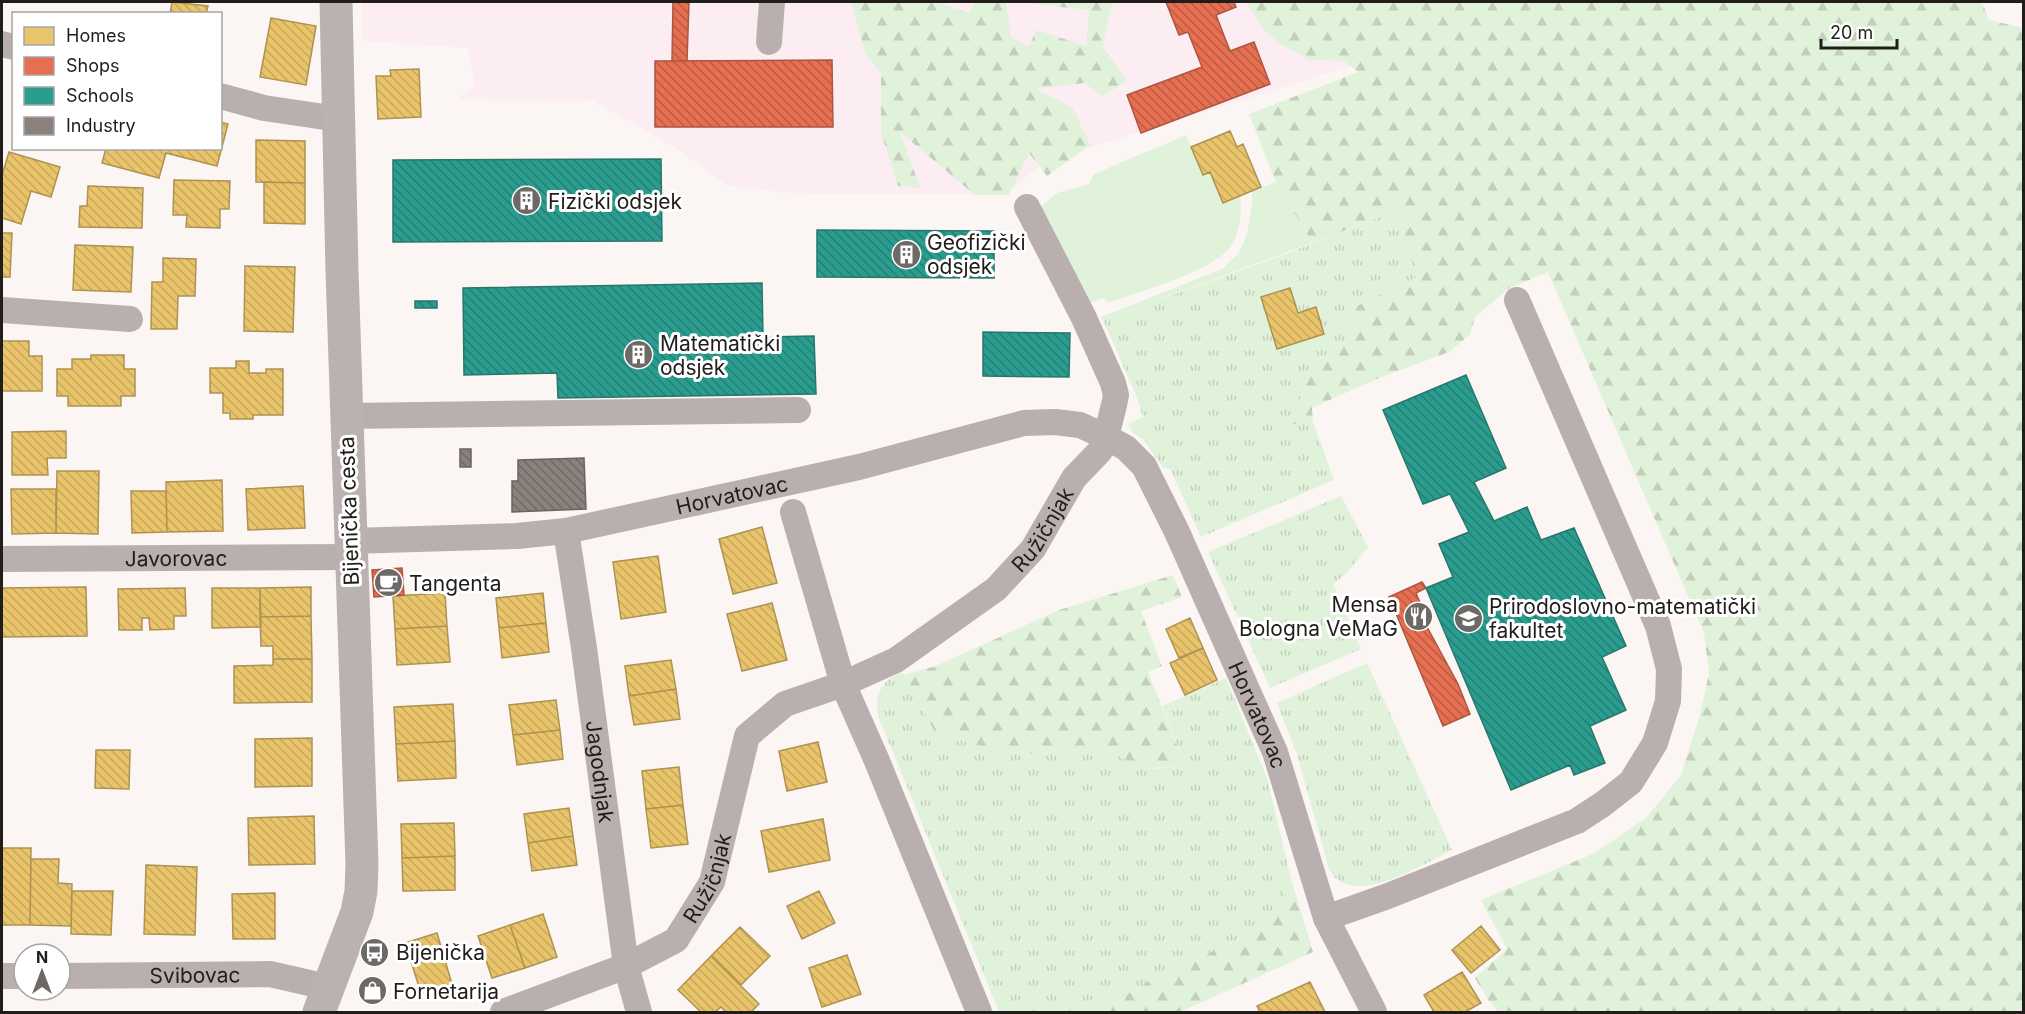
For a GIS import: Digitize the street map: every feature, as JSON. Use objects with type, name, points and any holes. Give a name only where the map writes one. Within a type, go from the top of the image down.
[{"type":"main road","name":"Bijenička cesta","points":[[323,1000],[357,912],[361,891],[362,864],[350,549],[336,2]]},
{"type":"street","points":[[769,42],[772,2]]},
{"type":"street","points":[[222,97],[264,108],[338,119]]},
{"type":"street","points":[[1027,207],[1084,318],[1113,383],[1116,395],[1106,436]]},
{"type":"street","points":[[1326,918],[1388,896],[1577,820],[1603,804],[1631,782],[1655,743],[1668,701],[1669,669],[1658,626],[1517,300]]},
{"type":"street","points":[[2,310],[130,319]]},
{"type":"street","points":[[346,416],[798,410]]},
{"type":"street","name":"Horvatovac","points":[[350,549],[566,531],[859,467],[1024,423],[1047,421],[1080,425],[1106,436],[1126,448],[1144,466],[1177,532],[1275,752],[1326,918],[1374,1012]]},
{"type":"street","name":"Ružičnjak","points":[[503,1012],[626,966],[676,940],[712,882],[747,736],[785,705],[843,684],[896,660],[996,589],[1033,549],[1074,478],[1100,452],[1106,436]]},
{"type":"street","points":[[794,512],[843,684],[881,771],[978,1012]]},
{"type":"street","name":"Jagodnjak","points":[[566,531],[584,648],[626,966],[639,1012]]},
{"type":"street","name":"Javorovac","points":[[2,558],[350,549]]},
{"type":"street","name":"Svibovac","points":[[72,976],[270,974],[298,979],[323,1000]]},
{"type":"shaded area","points":[[362,2],[1890,2],[1393,53],[1050,160],[1005,195],[790,193],[728,186],[676,148],[592,100],[458,99],[475,86],[468,48],[362,41]]},
{"type":"green space","points":[[851,2],[936,2],[969,13],[975,2],[1006,2],[1011,37],[1029,47],[1036,30],[1086,46],[1089,10],[1032,4],[1033,2],[1113,2],[1103,47],[1127,81],[1103,96],[1084,83],[1035,89],[1072,107],[1090,145],[1047,176],[1029,153],[1009,195],[975,195],[900,132],[920,188],[898,186],[881,132],[881,73],[866,55]]},
{"type":"green space","points":[[1246,2],[1982,2],[1989,20],[2023,28],[2023,1012],[1499,1012],[1488,1000],[1475,978],[1507,949],[1481,900],[1595,853],[1647,817],[1681,775],[1700,715],[1709,673],[1704,633],[1548,272],[1508,289],[1475,317],[1470,335],[1449,352],[1374,380],[1312,408],[1313,422],[1289,425],[1317,360],[1354,337],[1349,324],[1351,309],[1417,277],[1395,211],[1312,243],[1276,182],[1249,114],[1358,72],[1344,61],[1309,60],[1279,43],[1264,31]]},
{"type":"green space","points":[[1186,135],[1203,175],[1210,172],[1223,203],[1240,196],[1240,221],[1232,245],[1223,255],[1210,263],[1175,280],[1108,303],[1104,298],[1087,304],[1038,209],[1057,193],[1089,184],[1094,174]]},
{"type":"green space","points":[[1276,182],[1312,243],[1103,320],[1101,317],[1222,269],[1239,253],[1247,234],[1252,191]]},
{"type":"green space","points":[[1395,211],[1417,277],[1351,309],[1354,337],[1317,360],[1290,425],[1313,422],[1334,480],[1201,537],[1170,469],[1163,468],[1144,440],[1133,433],[1128,424],[1143,417],[1136,395],[1103,320],[1275,258]]},
{"type":"green space","points":[[1341,496],[1368,547],[1347,573],[1333,584],[1361,649],[1270,688],[1208,552]]},
{"type":"green space","points":[[1173,575],[1182,597],[1141,611],[1162,666],[1148,672],[1184,764],[1160,768],[1143,767],[1128,761],[1108,748],[1037,754],[996,751],[935,732],[904,675],[936,666],[1059,610]]},
{"type":"green space","points":[[1367,663],[1452,850],[1388,880],[1370,885],[1353,886],[1339,881],[1329,869],[1297,755],[1277,703]]},
{"type":"green space","points":[[900,672],[904,675],[936,732],[996,751],[1037,754],[1108,748],[1135,765],[1152,768],[1184,764],[1162,706],[1226,678],[1267,778],[1292,882],[1276,900],[1268,922],[1257,931],[1153,979],[1125,995],[1103,1001],[1102,1012],[999,1012],[878,716],[877,702],[880,690],[888,680]]},
{"type":"green space","points":[[1292,882],[1313,952],[1180,1012],[1102,1012],[1102,1001],[1125,995],[1153,979],[1257,931],[1268,922],[1276,900]]},
{"type":"building: Homes","points":[[172,2],[208,6],[206,12],[170,12]]},
{"type":"building: Homes","points":[[271,18],[316,26],[306,85],[260,77]]},
{"type":"building: Homes","points":[[419,69],[421,117],[378,119],[376,76],[391,76],[390,70]]},
{"type":"building: Homes","points":[[222,122],[228,124],[222,147]]},
{"type":"building: Homes","points":[[1230,131],[1237,147],[1243,144],[1261,187],[1223,203],[1210,172],[1203,175],[1191,147]]},
{"type":"building: Homes","points":[[256,140],[305,141],[305,183],[256,182]]},
{"type":"building: Homes","points":[[105,150],[221,150],[217,166],[166,153],[159,178],[102,163]]},
{"type":"building: Homes","points":[[9,152],[60,167],[51,197],[31,191],[21,224],[2,218],[2,175]]},
{"type":"building: Homes","points":[[174,180],[230,181],[229,209],[220,209],[220,228],[186,227],[187,215],[173,215]]},
{"type":"building: Homes","points":[[264,182],[305,183],[305,224],[264,223]]},
{"type":"building: Homes","points":[[88,186],[143,188],[142,228],[79,227],[80,206],[87,206]]},
{"type":"building: Homes","points":[[2,233],[12,233],[10,277],[2,277]]},
{"type":"building: Homes","points":[[75,245],[133,247],[131,292],[73,290]]},
{"type":"building: Homes","points":[[163,258],[196,259],[195,296],[178,296],[177,329],[151,329],[152,282],[163,282]]},
{"type":"building: Homes","points":[[245,266],[295,267],[293,332],[244,331]]},
{"type":"building: Homes","points":[[1290,288],[1298,313],[1316,307],[1324,334],[1277,349],[1261,297]]},
{"type":"building: Homes","points":[[2,341],[29,341],[29,356],[42,356],[42,391],[2,391]]},
{"type":"building: Homes","points":[[91,355],[124,355],[124,369],[135,369],[135,396],[121,396],[121,406],[68,406],[68,396],[57,396],[57,369],[72,369],[72,359],[91,359]]},
{"type":"building: Homes","points":[[236,361],[249,361],[249,373],[266,373],[266,369],[283,369],[283,415],[253,415],[253,419],[230,419],[230,413],[223,413],[223,393],[210,393],[210,368],[236,368]]},
{"type":"building: Homes","points":[[66,431],[66,458],[47,458],[48,475],[12,475],[12,432]]},
{"type":"building: Homes","points":[[57,471],[99,471],[98,534],[56,533]]},
{"type":"building: Homes","points":[[222,480],[223,531],[167,532],[166,482]]},
{"type":"building: Homes","points":[[303,486],[305,528],[248,530],[246,489]]},
{"type":"building: Homes","points":[[11,489],[56,489],[56,533],[12,534]]},
{"type":"building: Homes","points":[[131,491],[166,491],[167,532],[132,533]]},
{"type":"building: Homes","points":[[762,527],[777,583],[733,594],[719,539]]},
{"type":"building: Homes","points":[[658,556],[666,612],[621,619],[613,562]]},
{"type":"building: Homes","points":[[86,587],[87,636],[2,637],[2,588]]},
{"type":"building: Homes","points":[[311,587],[311,616],[260,617],[260,588]]},
{"type":"building: Homes","points":[[185,588],[186,616],[174,616],[174,629],[150,630],[149,618],[142,618],[142,630],[119,630],[118,589]]},
{"type":"building: Homes","points":[[212,588],[260,588],[261,627],[212,628]]},
{"type":"building: Homes","points":[[445,593],[447,626],[395,629],[393,596]]},
{"type":"building: Homes","points":[[543,593],[546,623],[499,628],[496,598]]},
{"type":"building: Homes","points":[[772,603],[787,660],[742,671],[727,614]]},
{"type":"building: Homes","points":[[311,616],[312,659],[273,659],[273,646],[261,646],[260,617]]},
{"type":"building: Homes","points":[[1190,618],[1203,648],[1179,658],[1166,629]]},
{"type":"building: Homes","points":[[546,623],[549,652],[502,658],[499,628]]},
{"type":"building: Homes","points":[[447,626],[450,662],[397,665],[395,629]]},
{"type":"building: Homes","points":[[1203,648],[1217,680],[1185,695],[1170,663]]},
{"type":"building: Homes","points":[[273,659],[312,659],[312,702],[234,703],[234,666],[273,665]]},
{"type":"building: Homes","points":[[671,660],[676,689],[629,696],[625,666]]},
{"type":"building: Homes","points":[[676,689],[680,719],[634,725],[629,696]]},
{"type":"building: Homes","points":[[556,700],[560,730],[513,735],[509,705]]},
{"type":"building: Homes","points":[[453,704],[455,741],[396,744],[394,707]]},
{"type":"building: Homes","points":[[560,730],[563,759],[517,765],[513,735]]},
{"type":"building: Homes","points":[[312,738],[312,786],[255,787],[255,739]]},
{"type":"building: Homes","points":[[455,741],[456,778],[398,781],[396,744]]},
{"type":"building: Homes","points":[[818,742],[827,782],[787,791],[779,751]]},
{"type":"building: Homes","points":[[96,750],[130,750],[129,789],[95,788]]},
{"type":"building: Homes","points":[[679,767],[683,805],[646,809],[642,771]]},
{"type":"building: Homes","points":[[683,805],[688,844],[651,848],[646,809]]},
{"type":"building: Homes","points":[[569,808],[573,836],[528,843],[524,814]]},
{"type":"building: Homes","points":[[314,816],[315,864],[249,865],[248,818]]},
{"type":"building: Homes","points":[[823,819],[830,860],[769,872],[761,831]]},
{"type":"building: Homes","points":[[454,823],[455,856],[402,858],[401,824]]},
{"type":"building: Homes","points":[[573,836],[577,865],[532,871],[528,843]]},
{"type":"building: Homes","points":[[2,848],[31,848],[30,925],[2,925]]},
{"type":"building: Homes","points":[[455,856],[455,890],[403,891],[402,858]]},
{"type":"building: Homes","points":[[31,859],[59,859],[58,883],[72,884],[71,926],[30,925]]},
{"type":"building: Homes","points":[[146,865],[197,867],[195,935],[144,934]]},
{"type":"building: Homes","points":[[72,891],[113,891],[111,935],[71,934]]},
{"type":"building: Homes","points":[[819,891],[835,923],[802,939],[787,906]]},
{"type":"building: Homes","points":[[275,893],[275,939],[233,939],[232,894]]},
{"type":"building: Homes","points":[[543,914],[557,957],[525,968],[510,925]]},
{"type":"building: Homes","points":[[510,925],[525,968],[492,978],[478,936]]},
{"type":"building: Homes","points":[[1481,926],[1500,950],[1471,973],[1452,950]]},
{"type":"building: Homes","points":[[740,927],[770,956],[741,985],[711,956]]},
{"type":"building: Homes","points":[[437,933],[452,984],[421,993],[405,943]]},
{"type":"building: Homes","points":[[847,955],[861,994],[822,1007],[809,968]]},
{"type":"building: Homes","points":[[711,956],[759,1004],[751,1012],[726,1012],[721,1007],[715,1012],[701,1012],[678,990]]},
{"type":"building: Homes","points":[[1462,972],[1481,1003],[1465,1012],[1434,1012],[1424,995]]},
{"type":"building: Homes","points":[[1310,982],[1325,1012],[1260,1012],[1257,1006]]},
{"type":"building: Shops","points":[[673,2],[689,2],[687,61],[672,61]]},
{"type":"building: Shops","points":[[1166,2],[1234,2],[1236,7],[1216,15],[1230,51],[1254,42],[1270,84],[1141,133],[1127,95],[1202,67],[1188,32],[1179,35]]},
{"type":"building: Shops","points":[[832,60],[833,127],[655,127],[655,61]]},
{"type":"building: Shops","name":"Tangenta","points":[[402,568],[404,595],[374,597],[372,570]]},
{"type":"building: Shops","points":[[1422,582],[1426,588],[1416,593],[1426,617],[1426,625],[1458,684],[1470,714],[1443,726],[1389,597]]},
{"type":"building: Schools","name":"Fizički odsjek","points":[[661,159],[662,241],[393,242],[393,160]]},
{"type":"building: Schools","name":"Geofizički odsjek","points":[[817,230],[994,231],[994,278],[817,277]]},
{"type":"building: Schools","name":"Matematički odsjek","points":[[762,283],[763,337],[814,336],[816,394],[558,398],[557,373],[464,375],[463,288]]},
{"type":"building: Schools","points":[[415,301],[437,301],[437,308],[415,308]]},
{"type":"building: Schools","points":[[983,332],[1070,333],[1069,377],[983,376]]},
{"type":"building: Schools","points":[[1466,375],[1506,468],[1474,482],[1494,521],[1527,507],[1541,540],[1574,528],[1626,646],[1602,657],[1626,710],[1590,726],[1605,763],[1574,775],[1570,765],[1511,790],[1426,588],[1453,577],[1439,544],[1469,532],[1450,494],[1423,504],[1383,410]]},
{"type":"building: Industry","points":[[460,449],[471,449],[471,467],[460,467]]},
{"type":"building: Industry","points":[[584,458],[586,509],[512,512],[512,481],[518,481],[518,460]]},
{"type":"place","name":"Fizički odsjek","points":[[527,201]]},
{"type":"place","name":"Geofizički odsjek","points":[[906,254]]},
{"type":"place","name":"Matematički odsjek","points":[[639,355]]},
{"type":"place","name":"Tangenta","points":[[388,583]]},
{"type":"place","name":"Mensa Bologna VeMaG","points":[[1419,616]]},
{"type":"place","name":"Prirodoslovno-matematički fakultet","points":[[1468,618]]},
{"type":"place","name":"Bijenička","points":[[375,952]]},
{"type":"place","name":"Fornetarija","points":[[372,991]]}]
